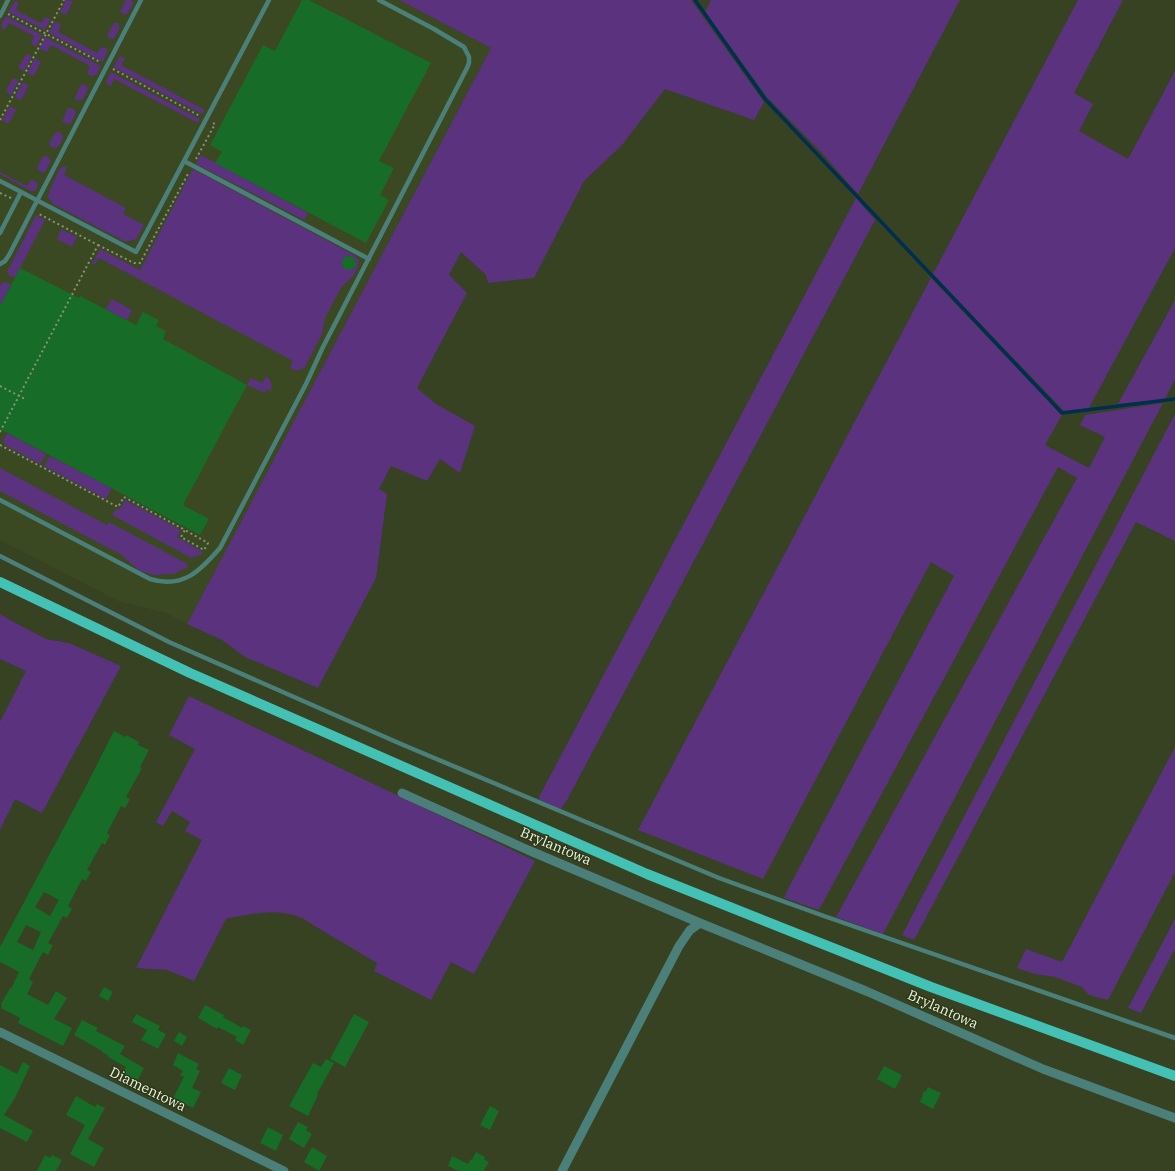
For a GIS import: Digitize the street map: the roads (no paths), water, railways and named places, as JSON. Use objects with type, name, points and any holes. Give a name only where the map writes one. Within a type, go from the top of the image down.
[{"type":"main road","points":[[0,582],[190,673],[647,874],[931,987],[1175,1076]]},
{"type":"street","name":"Brylantowa","points":[[402,792],[528,850],[866,991],[1043,1069],[1175,1118]]},
{"type":"street","points":[[562,1171],[679,946],[690,930],[700,923]]},
{"type":"street","name":"Diamentowa","points":[[0,1032],[284,1171]]},
{"type":"lane","points":[[0,16],[8,0]]},
{"type":"lane","points":[[0,264],[9,255],[141,0]]},
{"type":"lane","points":[[0,181],[136,252],[269,0]]},
{"type":"lane","points":[[0,500],[150,579],[164,582],[176,582],[187,578],[199,570],[220,548],[302,391],[469,62],[469,57],[464,47],[434,29],[379,0]]},
{"type":"lane","points":[[184,161],[368,259]]},
{"type":"lane","points":[[0,233],[21,192]]},
{"type":"lane","points":[[0,556],[169,642],[401,744],[719,878],[1175,1038]]},
{"type":"waterway","points":[[695,0],[765,99],[1062,413],[1175,399]]}]
